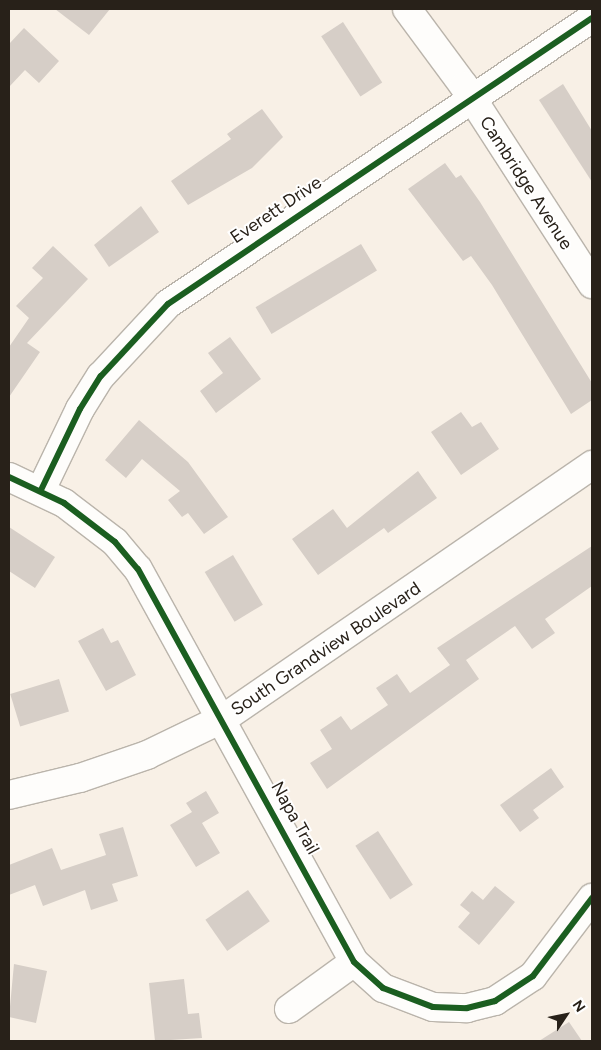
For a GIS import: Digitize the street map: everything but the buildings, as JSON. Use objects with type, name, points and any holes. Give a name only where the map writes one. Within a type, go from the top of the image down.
[{"type":"street","name":"Cambridge Avenue","points":[[407,9],[471,98],[592,284]]},
{"type":"street","name":"Everett Drive","points":[[41,490],[80,409],[124,346],[147,322],[203,278],[592,18]]},
{"type":"street","name":"South Grandview Boulevard","points":[[9,795],[80,778],[147,755],[224,718],[592,465]]},
{"type":"street","name":"Napa Trail","points":[[9,477],[41,490],[98,528],[138,569],[224,718],[354,962],[383,988],[417,1004],[449,1009],[495,1001],[533,976],[592,898]]},
{"type":"street","points":[[289,1009],[354,962]]},
{"type":"cycle path","points":[[41,490],[80,409],[101,376],[168,304],[592,18]]},
{"type":"cycle path","points":[[9,477],[64,503],[115,542],[138,569],[354,962],[383,988],[433,1007],[467,1008],[495,1001],[533,976],[592,898]]}]
